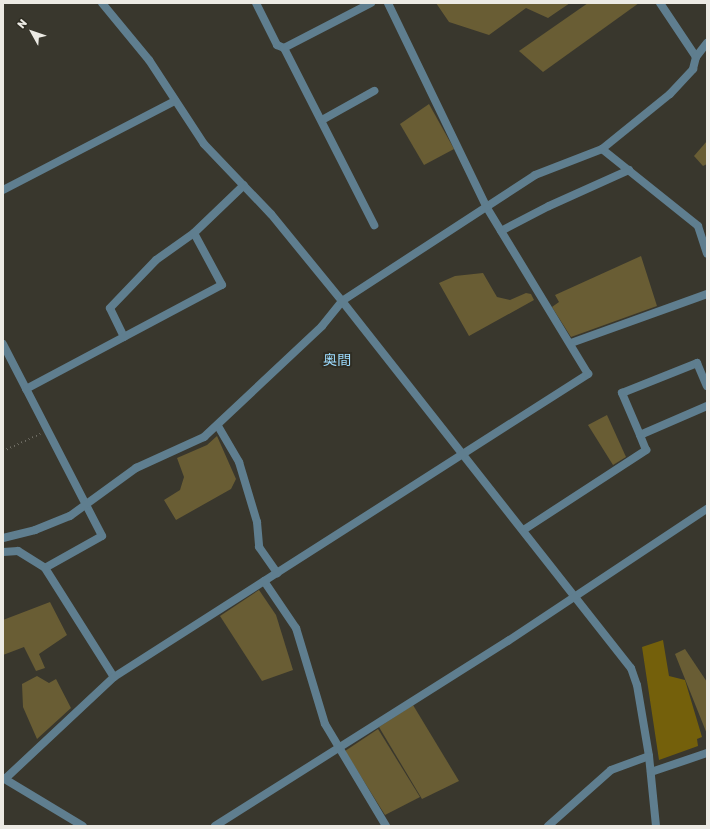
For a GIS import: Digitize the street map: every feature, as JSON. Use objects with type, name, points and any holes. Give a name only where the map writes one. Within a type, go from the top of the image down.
[{"type":"street","points":[[102,3],[149,60],[174,101],[204,144],[244,185],[342,301],[525,529],[634,674],[649,756],[656,826]]},
{"type":"street","points":[[256,3],[277,45],[284,48],[322,120],[374,225]]},
{"type":"street","points":[[284,48],[371,3]]},
{"type":"street","points":[[84,826],[5,778],[114,677],[588,374],[571,343],[487,208],[388,3]]},
{"type":"street","points":[[660,3],[696,57]]},
{"type":"street","points":[[3,538],[63,519],[136,468],[204,437],[218,426],[322,326],[342,301],[487,208],[535,175],[602,148],[670,94],[693,68],[696,57],[707,42]]},
{"type":"street","points":[[322,120],[374,91]]},
{"type":"street","points":[[3,190],[174,101]]},
{"type":"street","points":[[602,148],[698,226],[707,254]]},
{"type":"street","points":[[501,231],[549,206],[629,170]]},
{"type":"street","points":[[124,337],[110,308],[156,260],[194,233],[244,185]]},
{"type":"street","points":[[26,388],[222,285],[194,233]]},
{"type":"street","points":[[571,343],[707,294]]},
{"type":"street","points":[[3,344],[102,536],[45,568]]},
{"type":"street","points":[[525,529],[646,450],[622,393],[697,363],[707,386]]},
{"type":"street","points":[[640,435],[707,406]]},
{"type":"street","points":[[218,426],[239,462],[257,522],[259,547],[277,573]]},
{"type":"street","points":[[215,826],[707,509]]},
{"type":"street","points":[[3,552],[18,551],[45,568],[114,677]]},
{"type":"street","points":[[264,582],[296,628],[325,724],[386,826]]},
{"type":"street","points":[[651,772],[707,752]]},
{"type":"street","points":[[548,826],[611,770],[649,756]]},
{"type":"path","points":[[3,451],[47,431]]},
{"type":"shaded area","points":[[436,3],[570,3],[548,18],[526,8],[489,35],[449,22]]},
{"type":"shaded area","points":[[588,3],[639,3],[543,72],[519,51]]},
{"type":"shaded area","points":[[429,104],[454,149],[424,165],[400,124]]},
{"type":"shaded area","points":[[707,141],[707,164],[703,166],[694,156]]},
{"type":"shaded area","points":[[641,256],[657,306],[571,337],[552,307],[559,302],[555,295]]},
{"type":"shaded area","points":[[483,273],[497,297],[510,300],[526,293],[531,294],[534,300],[469,336],[439,283],[455,276]]},
{"type":"shaded area","points":[[607,415],[626,457],[613,465],[588,425]]},
{"type":"shaded area","points":[[217,436],[236,479],[231,489],[176,520],[164,500],[180,490],[184,477],[177,458],[207,445]]},
{"type":"shaded area","points":[[259,590],[276,615],[293,670],[262,681],[220,616]]},
{"type":"shaded area","points":[[50,602],[67,635],[39,654],[45,668],[36,671],[24,647],[3,655],[3,620]]},
{"type":"shaded area","points":[[663,640],[669,676],[685,680],[702,737],[697,739],[698,746],[659,760],[642,647]]},
{"type":"shaded area","points":[[685,649],[707,682],[707,734],[675,654]]},
{"type":"shaded area","points":[[37,676],[49,683],[56,679],[71,708],[37,739],[23,707],[22,684]]},
{"type":"shaded area","points":[[413,705],[459,781],[422,799],[379,727]]},
{"type":"shaded area","points":[[378,729],[420,797],[385,815],[345,751]]},
{"type":"district","name":"奥間","points":[[337,361]]}]
